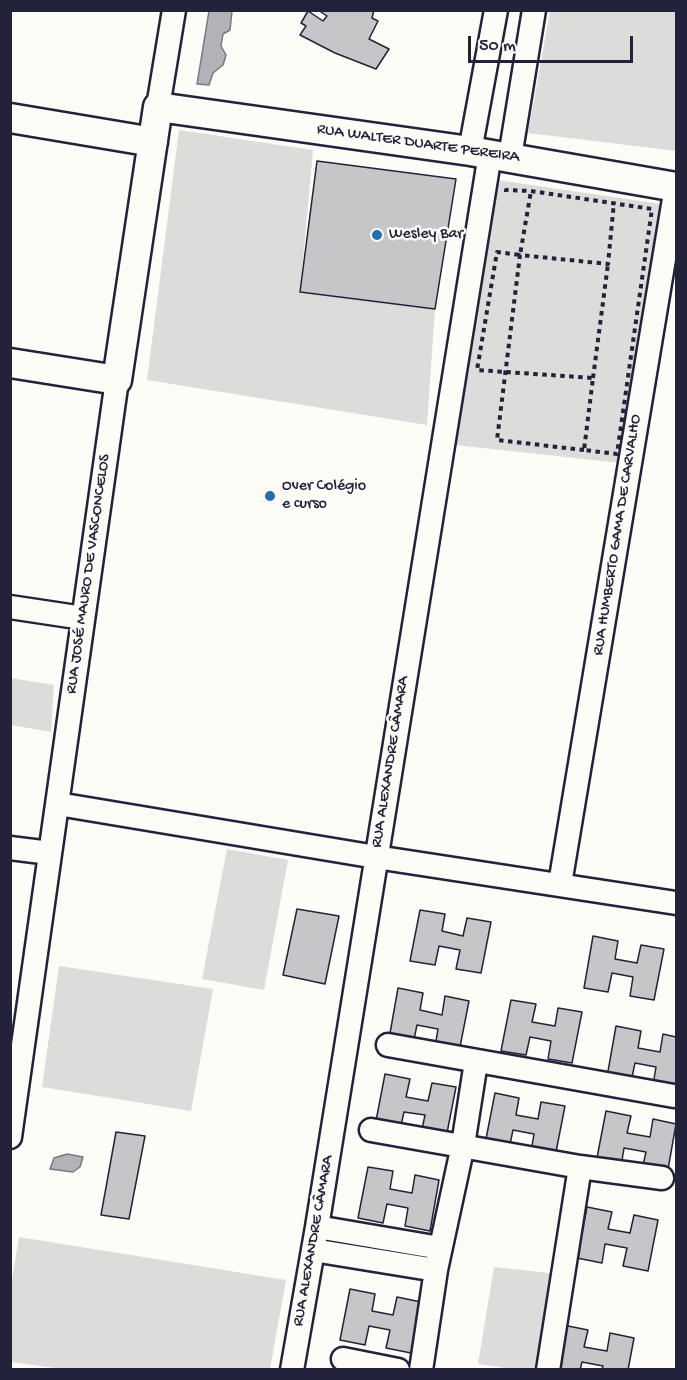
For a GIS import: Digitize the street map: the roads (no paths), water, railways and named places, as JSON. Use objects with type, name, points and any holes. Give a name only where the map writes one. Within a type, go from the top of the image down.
[{"type":"main road","name":"RUA JOSÉ MAURO DE VASCONCELOS","points":[[117,380],[158,107]]},
{"type":"main road","name":"RUA WALTER DUARTE PEREIRA","points":[[158,107],[490,154],[676,187]]},
{"type":"main road","points":[[10,118],[153,142]]},
{"type":"main road","points":[[10,363],[117,380]]},
{"type":"street","name":"RUA JOSÉ MAURO DE VASCONCELOS","points":[[158,107],[174,10]]},
{"type":"street","points":[[490,154],[496,10]]},
{"type":"street","points":[[490,154],[534,10]]},
{"type":"street","name":"RUA ALEXANDRE CÂMARA","points":[[292,1370],[490,154]]},
{"type":"street","name":"RUA HUMBERTO GAMA DE CARVALHO","points":[[560,884],[676,187]]},
{"type":"street","name":"RUA JOSÉ MAURO DE VASCONCELOS","points":[[10,1137],[14,1091],[58,804],[117,380]]},
{"type":"street","points":[[10,607],[83,618]]},
{"type":"street","points":[[58,804],[376,857],[676,903]]},
{"type":"street","points":[[10,848],[50,853]]},
{"type":"street","points":[[388,1045],[674,1096]]},
{"type":"street","points":[[421,1370],[438,1259],[463,1145],[476,1062]]},
{"type":"street","points":[[371,1130],[579,1167],[662,1178]]},
{"type":"street","points":[[549,1370],[579,1167]]},
{"type":"street","points":[[317,1227],[438,1259]]},
{"type":"street","points":[[313,1250],[438,1259]]},
{"type":"street","points":[[343,1359],[398,1370]]},
{"type":"place","name":"Wesley Bar","points":[[377,235]]},
{"type":"place","name":"Over Colégio e curso","points":[[270,496]]}]
